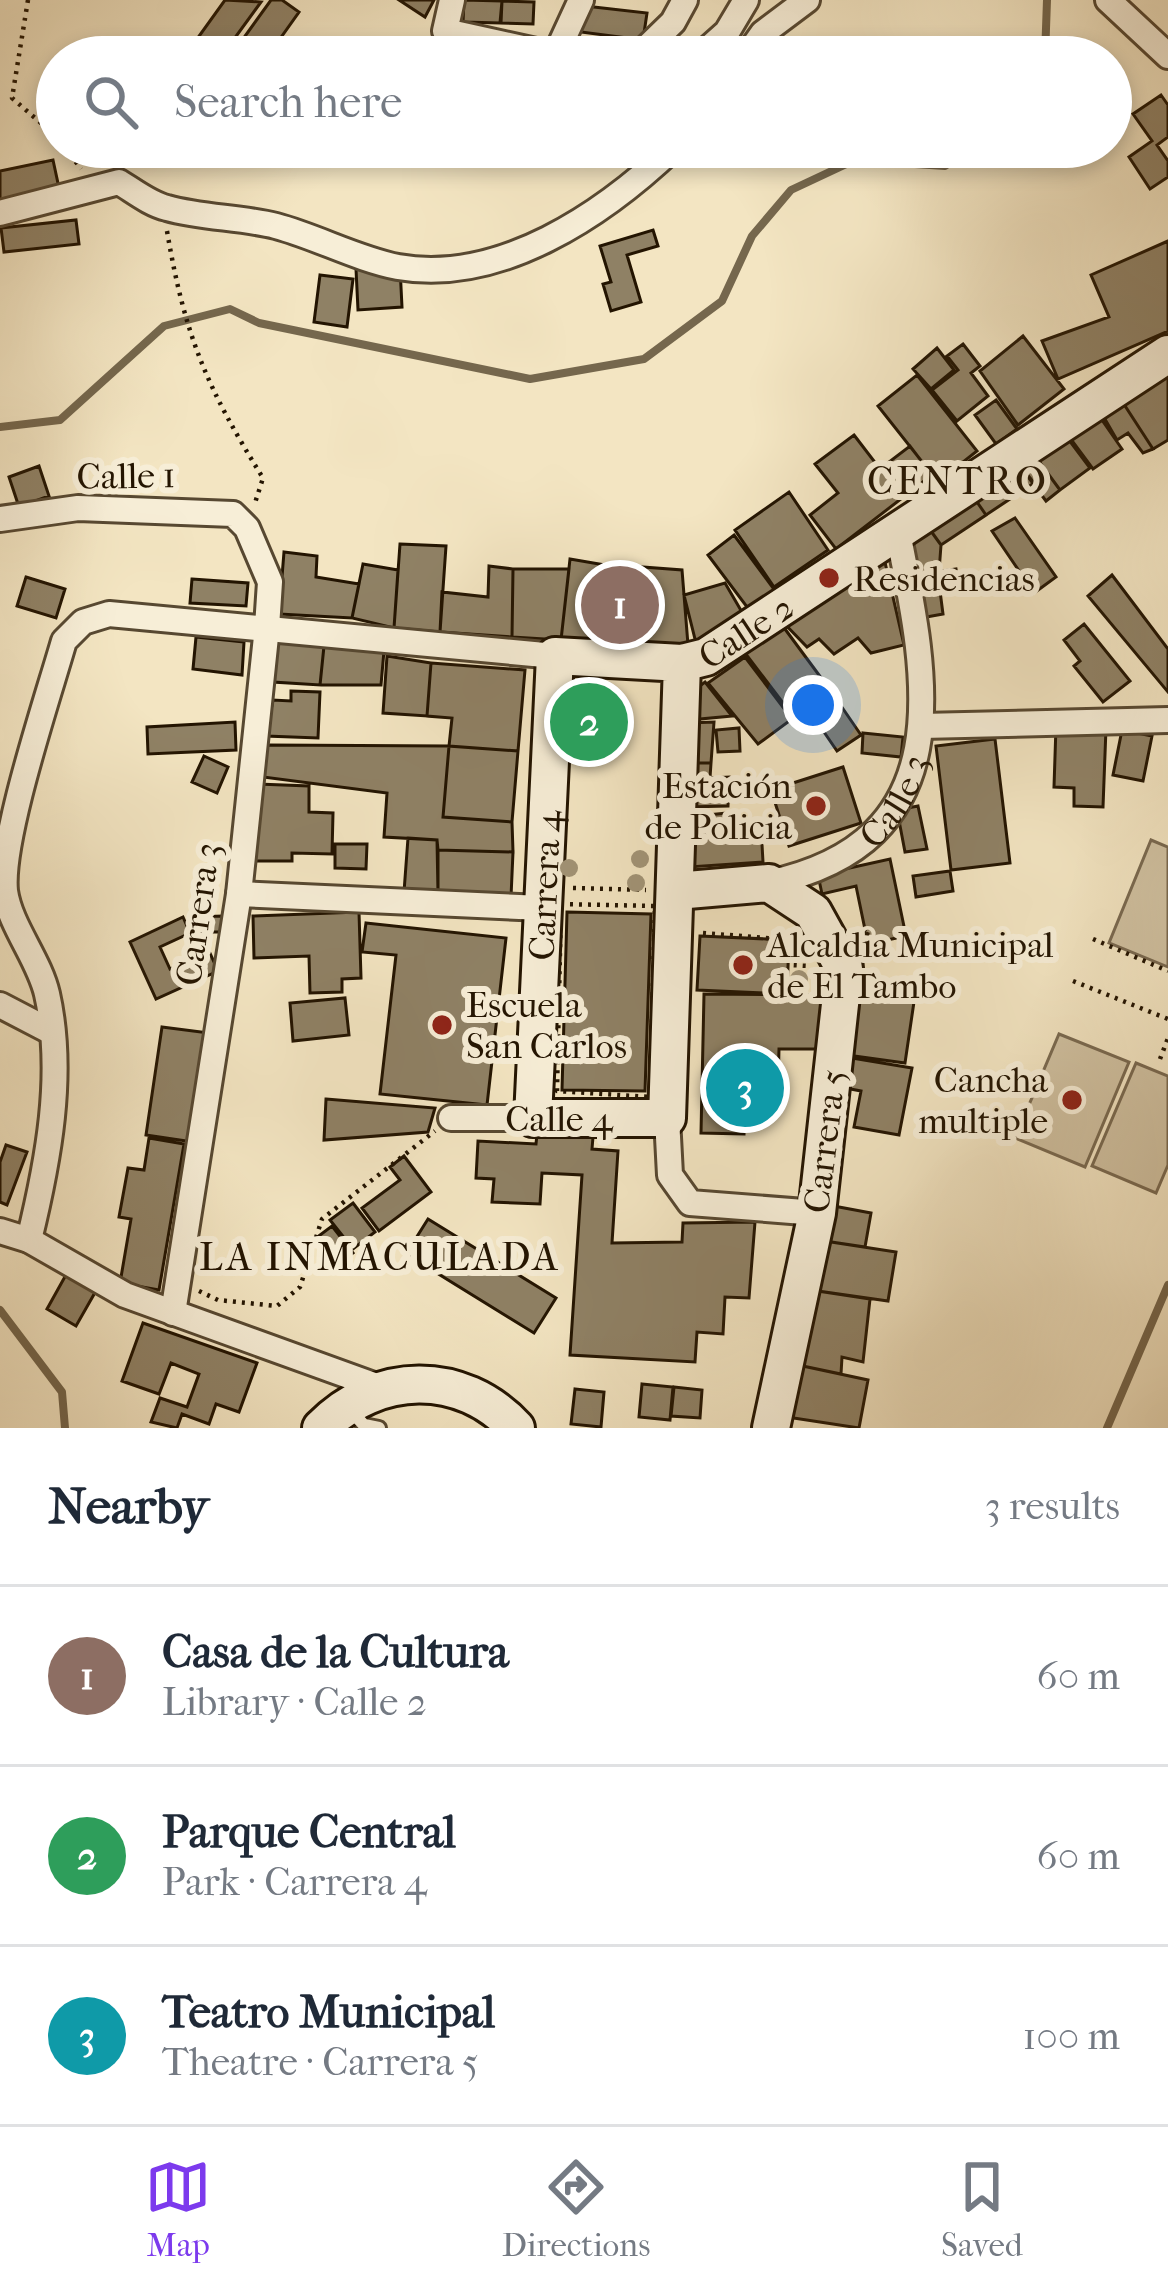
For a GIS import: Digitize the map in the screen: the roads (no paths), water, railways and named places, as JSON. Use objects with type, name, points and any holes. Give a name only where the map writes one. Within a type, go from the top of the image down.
[{"type":"main road","name":"Calle 2","points":[[555,656],[682,663],[706,657],[1168,354]]},
{"type":"main road","name":"Carrera 4","points":[[533,1118],[555,656]]},
{"type":"main road","points":[[668,1118],[682,663]]},
{"type":"main road","name":"Calle 3","points":[[676,891],[769,883]]},
{"type":"main road","name":"Carrera 5","points":[[769,883],[813,912],[844,968],[817,1213],[771,1428]]},
{"type":"main road","name":"Calle 4","points":[[533,1118],[668,1118]]},
{"type":"main road","points":[[355,1423],[382,1388],[422,1382],[463,1390],[499,1410],[516,1428]]},
{"type":"street","points":[[452,0],[445,31],[470,36]]},
{"type":"street","points":[[567,36],[581,0]]},
{"type":"street","points":[[659,36],[685,0]]},
{"type":"street","points":[[723,36],[746,0]]},
{"type":"street","points":[[755,0],[763,33]]},
{"type":"street","points":[[761,36],[807,0]]},
{"type":"street","points":[[1108,0],[1168,56]]},
{"type":"street","points":[[0,213],[119,182],[163,208],[270,225],[393,266],[441,272],[492,264],[631,188],[652,168]]},
{"type":"street","name":"Calle 1","points":[[0,519],[78,508],[206,510],[233,514],[248,528]]},
{"type":"street","name":"Carrera 3","points":[[173,1313],[239,894],[267,627],[270,582],[248,528]]},
{"type":"street","points":[[898,528],[922,726]]},
{"type":"street","name":"Calle 2","points":[[50,1031],[47,993],[5,892],[10,841],[64,640],[83,622],[109,614],[555,656]]},
{"type":"street","name":"Calle 3","points":[[769,883],[815,873],[857,850],[891,816],[914,773],[922,726],[1168,720]]},
{"type":"street","points":[[239,894],[543,898]]},
{"type":"street","points":[[0,1005],[50,1031],[53,1071],[48,1164],[29,1240]]},
{"type":"street","name":"Calle 4","points":[[451,1118],[533,1118]]},
{"type":"street","points":[[668,1118],[670,1175],[677,1193],[708,1207],[817,1213]]},
{"type":"street","points":[[0,1231],[29,1240],[125,1295],[382,1388]]},
{"type":"waterway","points":[[1046,36],[1047,0]]},
{"type":"waterway","points":[[0,427],[60,420],[164,326],[230,309],[259,323],[530,379],[644,359],[722,301],[752,236],[791,190],[838,168]]},
{"type":"waterway","points":[[1107,1428],[1168,1285]]},
{"type":"waterway","points":[[0,1310],[62,1392],[65,1428]]},
{"type":"place","name":"Residencias","points":[[829,578]]},
{"type":"place","name":"Casa de la Cultura","points":[[620,605]]},
{"type":"place","name":"Parque Central","points":[[589,722]]},
{"type":"place","name":"Estación de Policia","points":[[816,806]]},
{"type":"place","name":"Alcaldia Municipal de El Tambo","points":[[743,965]]},
{"type":"place","name":"Escuela San Carlos","points":[[442,1025]]},
{"type":"place","name":"Teatro Municipal","points":[[745,1088]]},
{"type":"place","name":"Cancha multiple","points":[[1072,1100]]},
{"type":"district","name":"CENTRO","points":[[958,480]]},
{"type":"district","name":"LA INMACULADA","points":[[380,1256]]}]
